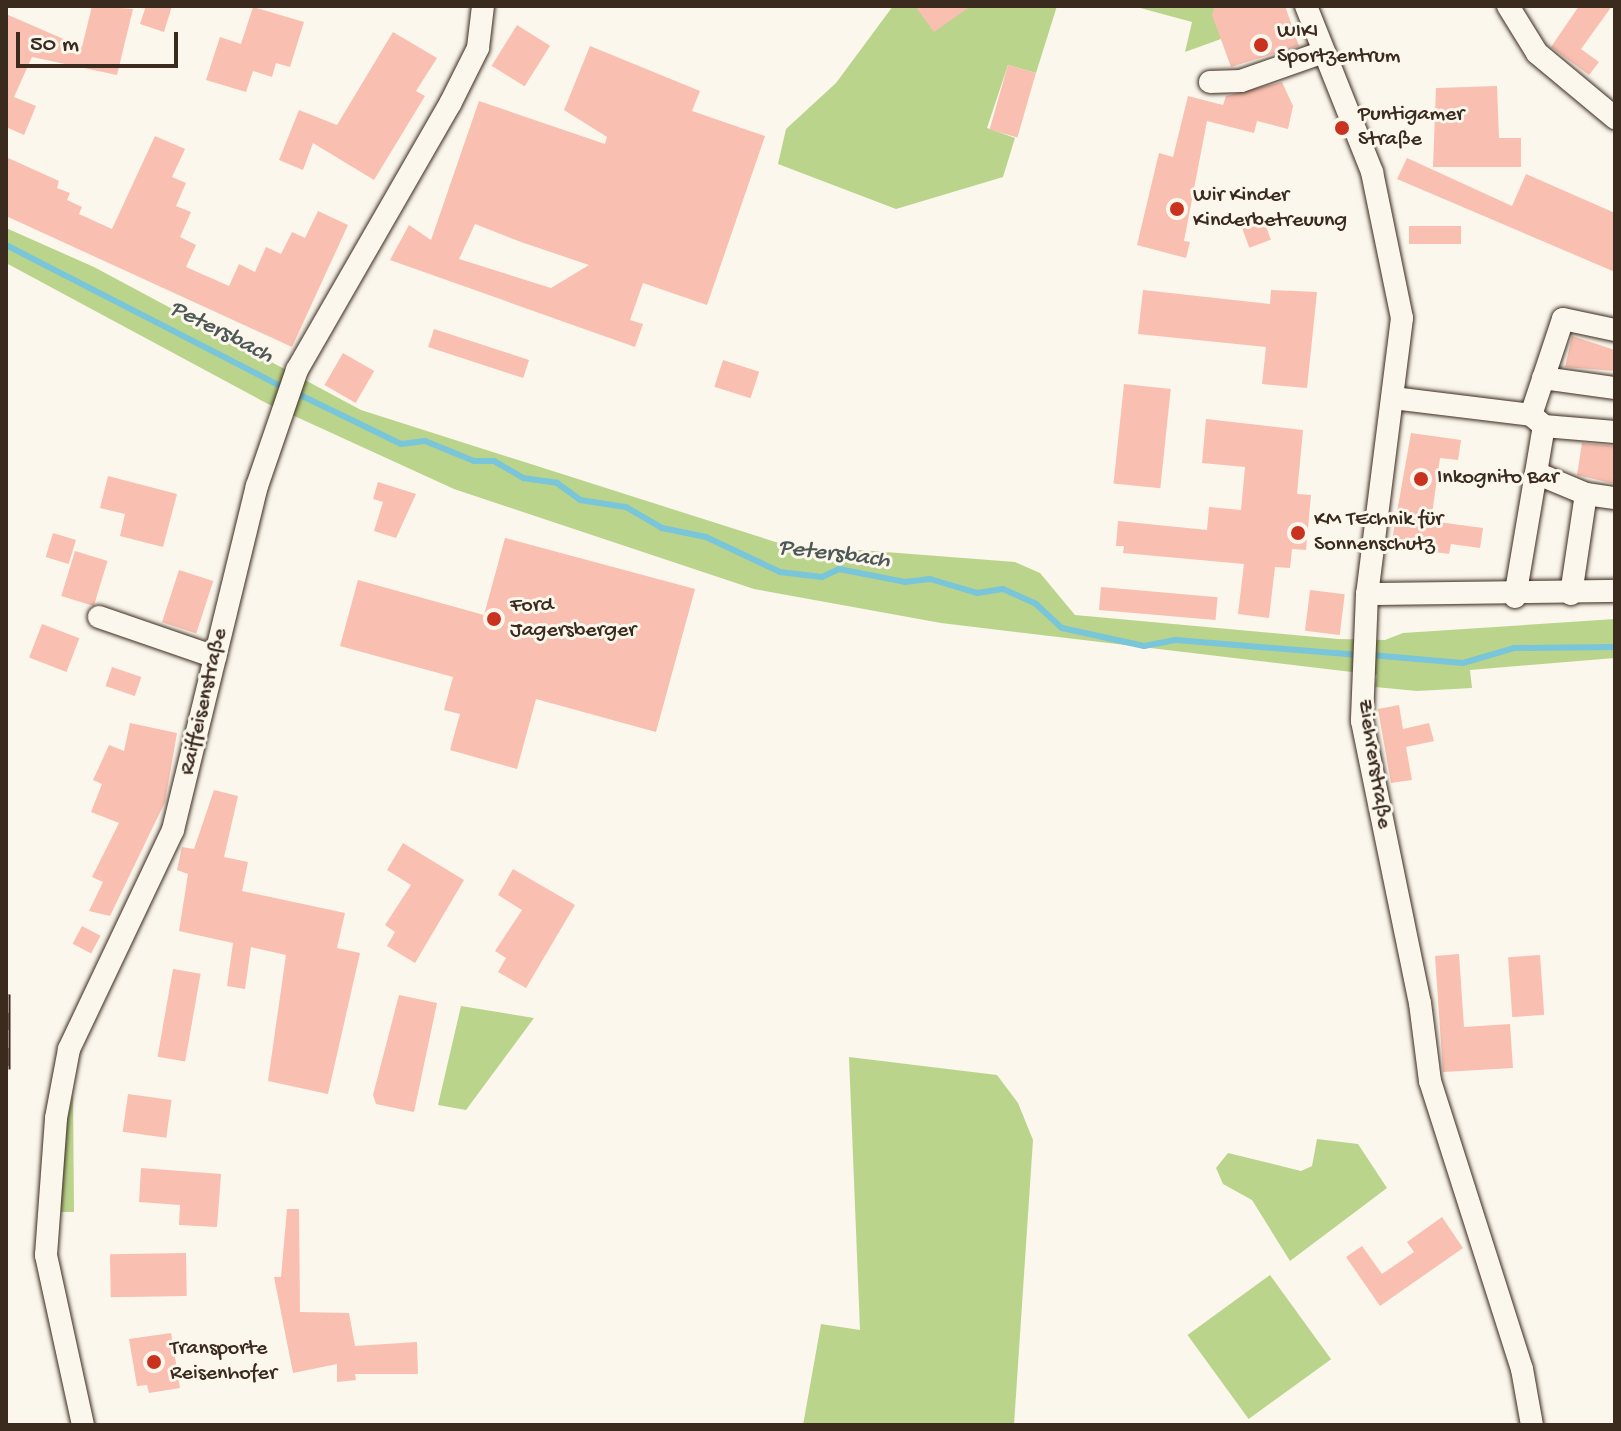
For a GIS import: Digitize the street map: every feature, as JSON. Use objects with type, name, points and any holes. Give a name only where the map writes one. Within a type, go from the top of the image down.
[{"type":"street","name":"Raiffeisenstraße","points":[[83,1425],[46,1255],[56,1118],[69,1049],[173,830],[215,657],[281,414],[297,370],[450,104],[478,48],[483,6]]},
{"type":"street","name":"Ziehrerstraße","points":[[1306,6],[1372,172],[1402,318],[1367,594],[1361,673],[1362,721],[1420,1003],[1430,1081],[1522,1369],[1532,1425]]},
{"type":"street","points":[[1508,6],[1537,53],[1615,118]]},
{"type":"street","points":[[1210,82],[1241,81],[1324,52]]},
{"type":"street","points":[[1515,597],[1536,473],[1543,378],[1563,319],[1615,330]]},
{"type":"street","points":[[1543,378],[1615,388]]},
{"type":"street","points":[[1393,398],[1615,432]]},
{"type":"street","points":[[1536,473],[1586,494],[1615,498]]},
{"type":"street","points":[[1571,594],[1586,494]]},
{"type":"street","points":[[1367,594],[1515,597],[1615,591]]},
{"type":"street","points":[[99,617],[215,657]]},
{"type":"green space","points":[[893,6],[1057,6],[1036,73],[1008,65],[987,128],[1015,138],[1003,177],[896,209],[778,164],[786,129],[836,83]]},
{"type":"green space","points":[[1133,6],[1215,6],[1221,39],[1185,52],[1192,22]]},
{"type":"green space","points":[[6,228],[94,267],[361,410],[782,544],[1015,562],[1040,573],[1075,615],[1338,639],[1385,640],[1403,633],[1615,619],[1615,658],[1470,670],[1472,688],[1417,691],[1375,687],[1377,675],[941,623],[754,589],[454,489],[266,403],[6,263]]},
{"type":"green space","points":[[461,1006],[534,1018],[466,1110],[438,1105]]},
{"type":"green space","points":[[849,1057],[997,1075],[1018,1103],[1033,1140],[1014,1425],[803,1425],[821,1324],[860,1330]]},
{"type":"green space","points":[[73,1094],[74,1212],[61,1212],[61,1151]]},
{"type":"green space","points":[[1317,1139],[1358,1144],[1387,1188],[1290,1261],[1252,1200],[1223,1184],[1216,1168],[1228,1153],[1301,1171],[1312,1166]]},
{"type":"green space","points":[[1270,1275],[1331,1359],[1249,1419],[1187,1335]]},
{"type":"building","points":[[92,6],[133,9],[117,75],[32,57],[14,97],[36,106],[24,135],[6,127],[6,14],[82,47]]},
{"type":"building","points":[[146,6],[172,6],[164,32],[140,24]]},
{"type":"building","points":[[915,6],[971,6],[934,32]]},
{"type":"building","name":"WIKI Sportzentrum","points":[[1215,6],[1285,6],[1299,46],[1231,67],[1212,15]]},
{"type":"building","points":[[1579,6],[1612,6],[1581,49],[1599,62],[1589,75],[1551,47]]},
{"type":"building","points":[[253,7],[304,22],[290,67],[276,63],[272,77],[253,71],[246,92],[206,80],[220,37],[241,44]]},
{"type":"building","points":[[517,25],[550,46],[525,86],[492,66]]},
{"type":"building","points":[[393,32],[437,58],[416,91],[425,96],[374,180],[313,143],[303,170],[279,160],[299,110],[337,125]]},
{"type":"building","points":[[590,46],[700,91],[692,111],[765,136],[707,305],[643,283],[630,320],[643,324],[635,347],[390,260],[409,225],[431,240],[479,101],[605,144],[607,137],[564,110]],"holes":[[[475,224],[589,265],[551,288],[459,259]]]},
{"type":"building","points":[[1008,65],[1036,73],[1017,137],[990,129]]},
{"type":"building","points":[[1282,82],[1293,106],[1288,129],[1257,121],[1254,133],[1207,121],[1184,241],[1190,242],[1186,258],[1137,245],[1159,153],[1173,157],[1188,96],[1223,105],[1226,96]]},
{"type":"building","points":[[1497,86],[1499,138],[1521,138],[1521,167],[1433,167],[1436,88]]},
{"type":"building","points":[[155,136],[185,149],[172,177],[186,183],[176,206],[191,212],[180,237],[196,245],[186,267],[229,286],[239,264],[255,272],[266,247],[281,254],[292,232],[305,238],[318,211],[348,225],[292,347],[6,216],[6,157],[59,181],[57,188],[70,193],[67,200],[82,207],[79,214],[112,229]]},
{"type":"building","points":[[1407,158],[1512,206],[1526,174],[1615,213],[1615,272],[1397,179]]},
{"type":"building","points":[[1264,221],[1271,240],[1249,248],[1242,229]]},
{"type":"building","points":[[1409,226],[1461,226],[1461,244],[1409,244]]},
{"type":"building","points":[[1143,290],[1270,304],[1271,290],[1317,292],[1307,388],[1262,384],[1266,347],[1138,334]]},
{"type":"building","points":[[434,329],[529,360],[523,378],[428,347]]},
{"type":"building","points":[[1572,336],[1615,350],[1615,371],[1565,367]]},
{"type":"building","points":[[343,353],[374,371],[356,403],[324,385]]},
{"type":"building","points":[[723,360],[759,372],[750,398],[714,387]]},
{"type":"building","points":[[1124,384],[1171,389],[1160,488],[1114,483]]},
{"type":"building","points":[[1206,419],[1303,430],[1297,494],[1311,495],[1306,550],[1292,549],[1290,568],[1275,567],[1269,618],[1238,614],[1244,564],[1123,553],[1124,546],[1116,546],[1118,521],[1207,530],[1209,507],[1241,510],[1245,467],[1202,463]]},
{"type":"building","points":[[1411,433],[1461,440],[1458,460],[1440,458],[1431,521],[1483,528],[1480,548],[1451,544],[1449,554],[1391,546]]},
{"type":"building","points":[[1582,443],[1615,446],[1615,484],[1577,475]]},
{"type":"building","points":[[108,476],[177,494],[163,547],[120,536],[125,514],[100,508]]},
{"type":"building","points":[[378,482],[416,494],[396,538],[374,531],[383,502],[373,499]]},
{"type":"building","points":[[53,533],[76,540],[69,564],[46,557]]},
{"type":"building","points":[[505,538],[695,589],[656,732],[536,699],[517,769],[450,750],[460,714],[444,710],[453,677],[340,646],[358,580],[484,615]]},
{"type":"building","points":[[75,551],[108,561],[94,606],[61,596]]},
{"type":"building","points":[[179,570],[213,581],[196,633],[162,622]]},
{"type":"building","points":[[1101,587],[1218,597],[1216,620],[1099,610]]},
{"type":"building","points":[[1310,590],[1345,594],[1340,635],[1305,631]]},
{"type":"building","points":[[42,624],[79,638],[66,672],[29,658]]},
{"type":"building","points":[[112,667],[141,677],[135,696],[105,686]]},
{"type":"building","points":[[1399,705],[1403,729],[1429,723],[1434,741],[1406,747],[1412,780],[1391,783],[1378,709]]},
{"type":"building","points":[[130,723],[177,733],[165,802],[110,916],[89,911],[103,882],[92,877],[119,823],[91,812],[102,784],[93,780],[109,745],[124,751]]},
{"type":"building","points":[[214,790],[238,796],[224,857],[248,862],[242,891],[345,913],[337,948],[360,953],[328,1094],[268,1081],[286,955],[251,947],[245,989],[227,986],[233,943],[179,931],[188,874],[177,870],[182,847],[194,849]]},
{"type":"building","points":[[403,843],[464,880],[415,963],[387,946],[395,932],[385,925],[411,885],[387,870]]},
{"type":"building","points":[[513,869],[575,905],[526,988],[498,972],[506,958],[495,951],[522,910],[498,895]]},
{"type":"building","points":[[82,926],[101,936],[91,954],[73,944]]},
{"type":"building","points":[[1459,954],[1464,1027],[1510,1024],[1513,1068],[1443,1072],[1435,956]]},
{"type":"building","points":[[1540,955],[1544,1015],[1512,1017],[1508,957]]},
{"type":"building","points":[[173,969],[201,974],[185,1062],[158,1057]]},
{"type":"building","points":[[399,995],[437,1003],[414,1112],[376,1104],[373,1095]]},
{"type":"building","points":[[128,1094],[172,1100],[166,1138],[123,1132]]},
{"type":"building","points":[[141,1168],[221,1174],[217,1227],[179,1225],[180,1205],[139,1202]]},
{"type":"building","points":[[287,1209],[299,1209],[300,1312],[349,1313],[355,1346],[417,1342],[418,1374],[355,1374],[356,1380],[337,1382],[337,1364],[293,1373],[274,1277],[281,1277]]},
{"type":"building","points":[[1442,1217],[1463,1248],[1380,1306],[1346,1257],[1362,1246],[1382,1274],[1414,1252],[1407,1242]]},
{"type":"building","points":[[186,1253],[187,1296],[111,1297],[110,1254]]},
{"type":"building","name":"Transporte Reisenhofer","points":[[171,1333],[180,1388],[149,1393],[147,1385],[137,1386],[129,1339]]},
{"type":"waterway","name":"Petersbach","points":[[6,245],[284,388]]},
{"type":"waterway","name":"Petersbach","points":[[294,392],[401,444],[425,441],[474,461],[494,461],[523,478],[557,483],[580,500],[626,507],[662,528],[706,537],[780,572],[822,577],[839,569],[905,582],[930,579],[977,593],[1003,589],[1036,604],[1062,628],[1144,646],[1176,640],[1359,655]]},
{"type":"waterway","name":"Petersbach","points":[[1371,655],[1463,663],[1514,648],[1615,647]]},
{"type":"railway","points":[[6,994],[6,1069]]},
{"type":"place","name":"WIKI Sportzentrum","points":[[1261,45]]},
{"type":"place","name":"Puntigamer Straße","points":[[1342,128]]},
{"type":"place","name":"Wir Kinder Kinderbetreuung","points":[[1177,209]]},
{"type":"place","name":"Inkognito Bar","points":[[1421,479]]},
{"type":"place","name":"KM TEchnik für Sonnenschutz","points":[[1298,533]]},
{"type":"place","name":"Ford Jagersberger","points":[[494,619]]},
{"type":"place","name":"Transporte Reisenhofer","points":[[154,1362]]}]
